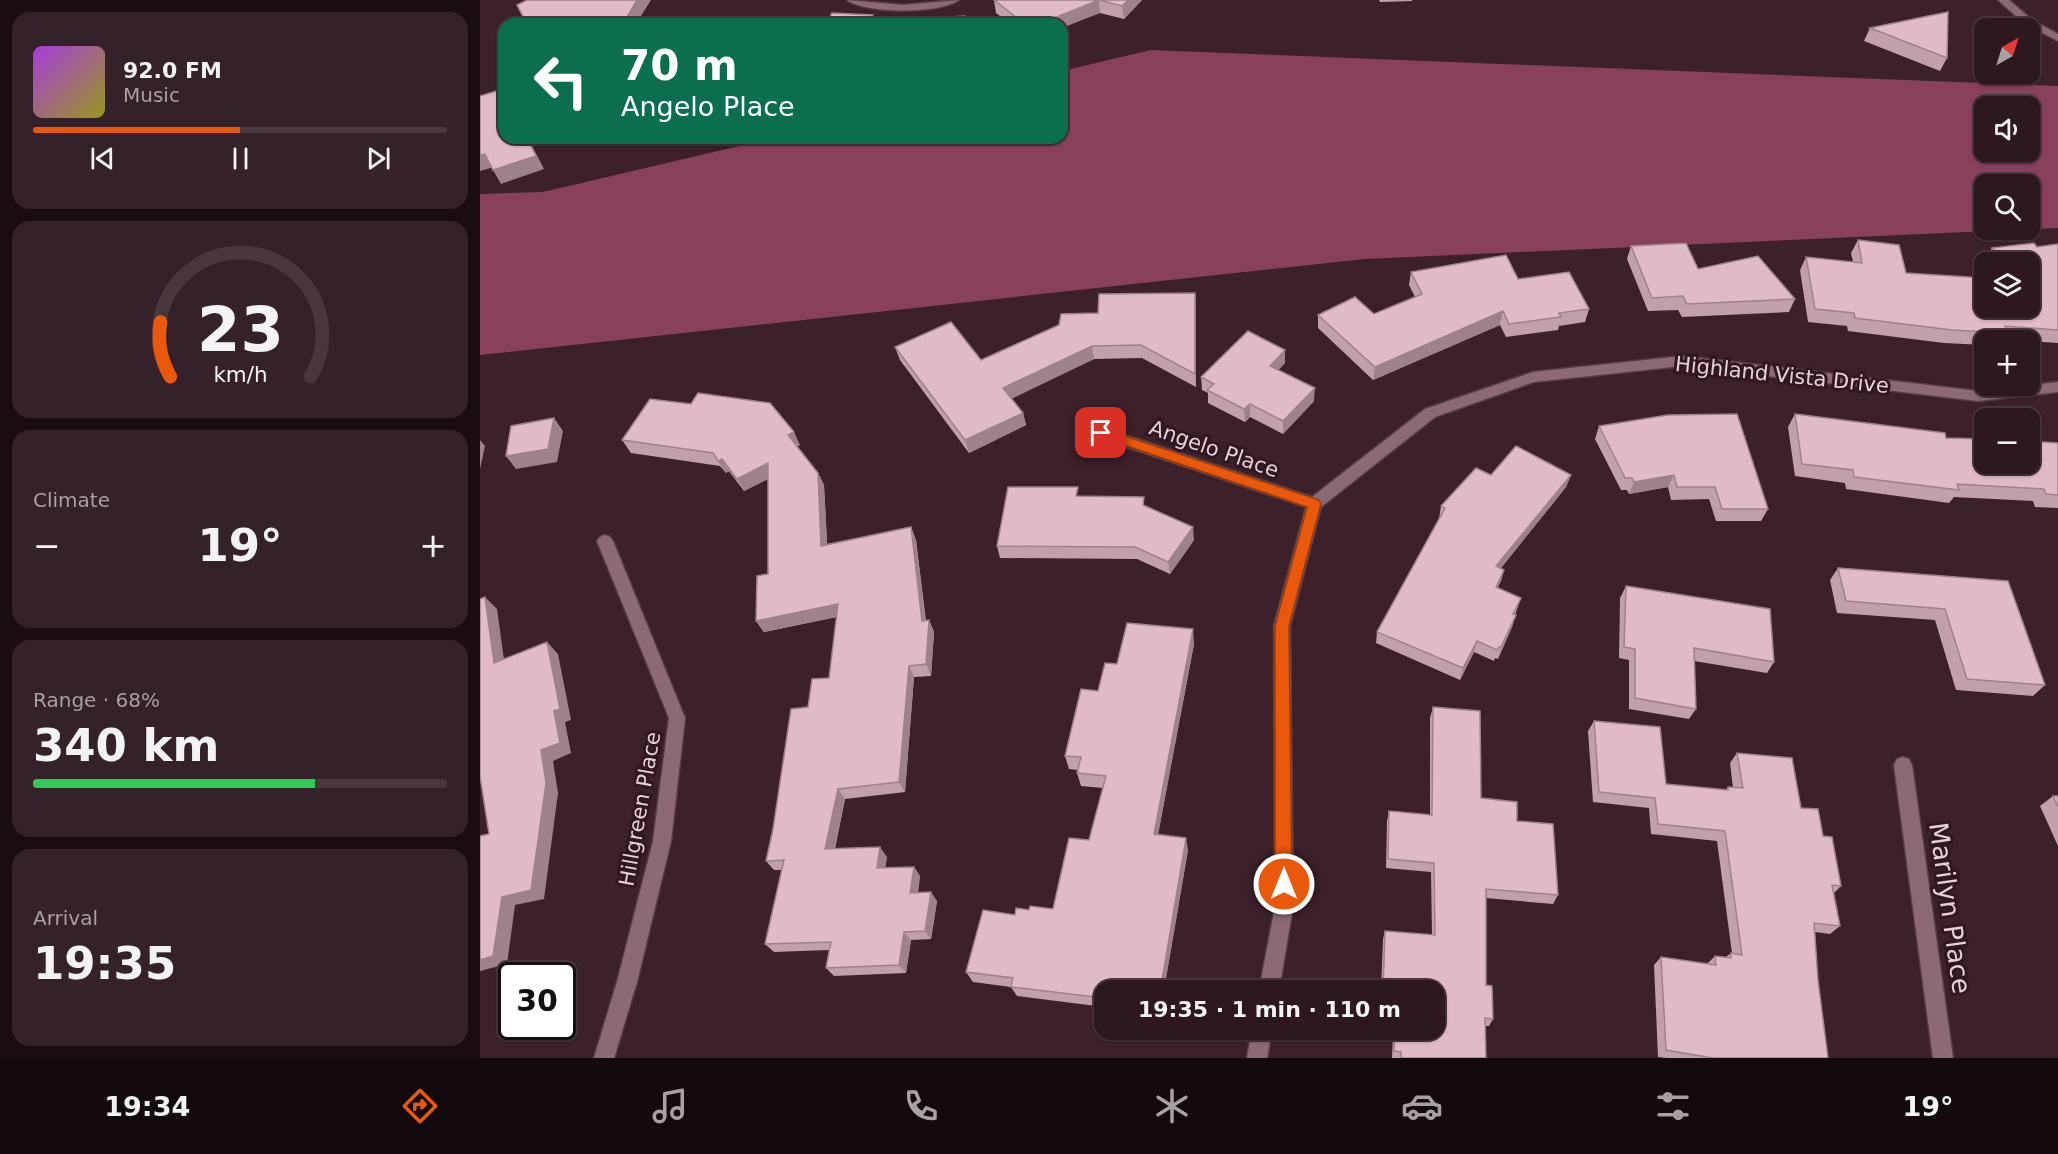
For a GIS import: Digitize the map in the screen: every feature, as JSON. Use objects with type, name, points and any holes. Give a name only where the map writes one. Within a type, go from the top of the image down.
[{"type":"street","points":[[852,0],[867,5],[905,7],[954,0]]},
{"type":"street","points":[[2003,0],[2017,15],[2040,30],[2058,38]]},
{"type":"street","name":"Highland Vista Drive","points":[[1314,504],[1430,413],[1533,377],[1682,361],[1978,396],[2058,387]]},
{"type":"street","name":"Angelo Place","points":[[1101,433],[1314,504]]},
{"type":"street","points":[[1271,980],[1284,907],[1282,626],[1314,504]]},
{"type":"street","name":"Hillgreen Place","points":[[604,1058],[627,982],[662,841],[677,718],[605,541]]},
{"type":"street","name":"Marilyn Place","points":[[1903,765],[1942,1058]]},
{"type":"street","points":[[1257,1058],[1260,1040]]},
{"type":"shaded area","points":[[1151,50],[2058,86],[2058,228],[2040,229],[2040,174],[1974,174],[1974,232],[1365,259],[480,355],[480,194],[543,192],[748,144],[1068,144],[1068,70]]},
{"type":"building","points":[[527,0],[637,0],[626,18],[524,18],[517,5]]},
{"type":"building","points":[[994,0],[1099,0],[1054,18],[1017,18]]},
{"type":"building","points":[[1099,0],[1128,0],[1122,6]]},
{"type":"building","points":[[1948,12],[1947,58],[1870,28]]},
{"type":"building","points":[[832,13],[873,15],[871,18],[829,18]]},
{"type":"building","points":[[965,16],[965,18],[932,18]]},
{"type":"building","points":[[498,91],[498,144],[530,144],[536,156],[493,170],[485,154],[480,155],[480,96]]},
{"type":"building","points":[[1858,240],[1899,245],[1906,273],[1974,277],[1974,318],[2040,318],[2040,252],[1996,252],[1992,248],[2034,243],[2037,247],[2058,244],[2058,330],[2005,326],[2007,330],[1952,330],[1855,318],[1854,313],[1815,309],[1806,257],[1862,263]]},
{"type":"building","points":[[1686,243],[1698,269],[1758,256],[1795,299],[1687,304],[1683,296],[1652,298],[1631,246]]},
{"type":"building","points":[[1506,255],[1518,279],[1569,272],[1589,309],[1559,313],[1561,317],[1509,324],[1503,311],[1375,367],[1318,315],[1355,297],[1374,314],[1422,294],[1411,272]]},
{"type":"building","points":[[1195,293],[1195,374],[1141,345],[1092,346],[1003,388],[1023,413],[965,440],[895,347],[951,322],[981,360],[1059,325],[1061,314],[1098,313],[1099,294]]},
{"type":"building","points":[[1248,331],[1285,350],[1270,366],[1315,388],[1283,421],[1250,404],[1244,409],[1207,390],[1214,384],[1201,377]]},
{"type":"building","points":[[698,393],[770,403],[794,432],[788,435],[818,473],[821,546],[911,527],[922,621],[929,620],[926,664],[909,666],[899,782],[838,789],[825,849],[880,847],[877,868],[914,867],[910,893],[931,892],[925,931],[904,932],[899,965],[826,968],[831,942],[765,944],[784,860],[766,861],[791,709],[808,707],[812,679],[829,678],[838,604],[756,621],[757,576],[768,574],[768,463],[737,479],[722,459],[718,461],[713,453],[622,440],[650,399],[691,404]]},
{"type":"building","points":[[1737,414],[1768,509],[1722,509],[1715,487],[1677,487],[1674,475],[1634,482],[1632,478],[1625,478],[1599,426],[1668,415]]},
{"type":"building","points":[[1795,414],[1945,433],[1946,438],[1974,439],[1974,474],[2040,474],[2040,442],[2058,443],[2058,495],[2046,494],[2044,489],[1957,484],[1959,490],[1854,477],[1853,470],[1802,464]]},
{"type":"building","points":[[554,418],[548,449],[506,456],[511,426]]},
{"type":"building","points":[[1516,446],[1571,475],[1496,566],[1504,570],[1496,587],[1521,598],[1501,647],[1497,650],[1477,641],[1463,668],[1377,632],[1445,508],[1441,506],[1476,468],[1491,475]]},
{"type":"building","points":[[1008,487],[1078,487],[1076,496],[1144,497],[1143,505],[1193,527],[1168,562],[1135,547],[997,546]]},
{"type":"building","points":[[1838,568],[2008,581],[2045,685],[1967,679],[1945,609],[1846,601]]},
{"type":"building","points":[[1626,586],[1770,609],[1774,662],[1694,648],[1696,709],[1635,698],[1635,649],[1624,647]]},
{"type":"building","points":[[485,597],[494,663],[547,642],[560,709],[554,711],[560,743],[541,750],[546,783],[531,890],[502,897],[493,956],[480,960],[480,836],[489,834],[480,776],[480,599]]},
{"type":"building","points":[[1127,623],[1193,629],[1154,834],[1186,838],[1162,980],[1094,980],[1094,997],[1011,987],[1013,978],[966,972],[983,910],[1015,915],[1016,908],[1029,910],[1030,906],[1053,909],[1069,838],[1089,840],[1106,776],[1077,773],[1081,757],[1065,756],[1081,689],[1098,691],[1105,663],[1117,664]]},
{"type":"building","points":[[1433,707],[1480,711],[1481,798],[1517,802],[1517,821],[1553,824],[1558,895],[1486,889],[1486,985],[1492,986],[1493,1019],[1485,1018],[1486,1058],[1401,1058],[1401,1052],[1394,1051],[1394,1040],[1445,1040],[1445,980],[1383,980],[1385,931],[1435,935],[1434,863],[1388,859],[1389,811],[1432,815]]},
{"type":"building","points":[[1594,721],[1660,727],[1666,784],[1728,790],[1728,787],[1743,788],[1737,753],[1792,758],[1801,808],[1818,809],[1823,836],[1832,837],[1841,886],[1832,885],[1840,926],[1814,923],[1818,980],[1828,1058],[1713,1058],[1666,1050],[1661,957],[1716,965],[1715,956],[1731,958],[1731,953],[1742,955],[1725,831],[1658,824],[1655,798],[1599,792]]},
{"type":"building","points":[[2053,796],[2058,796],[2058,807]]},
{"type":"route","points":[[1101,433],[1314,504],[1282,626],[1284,884]]}]
